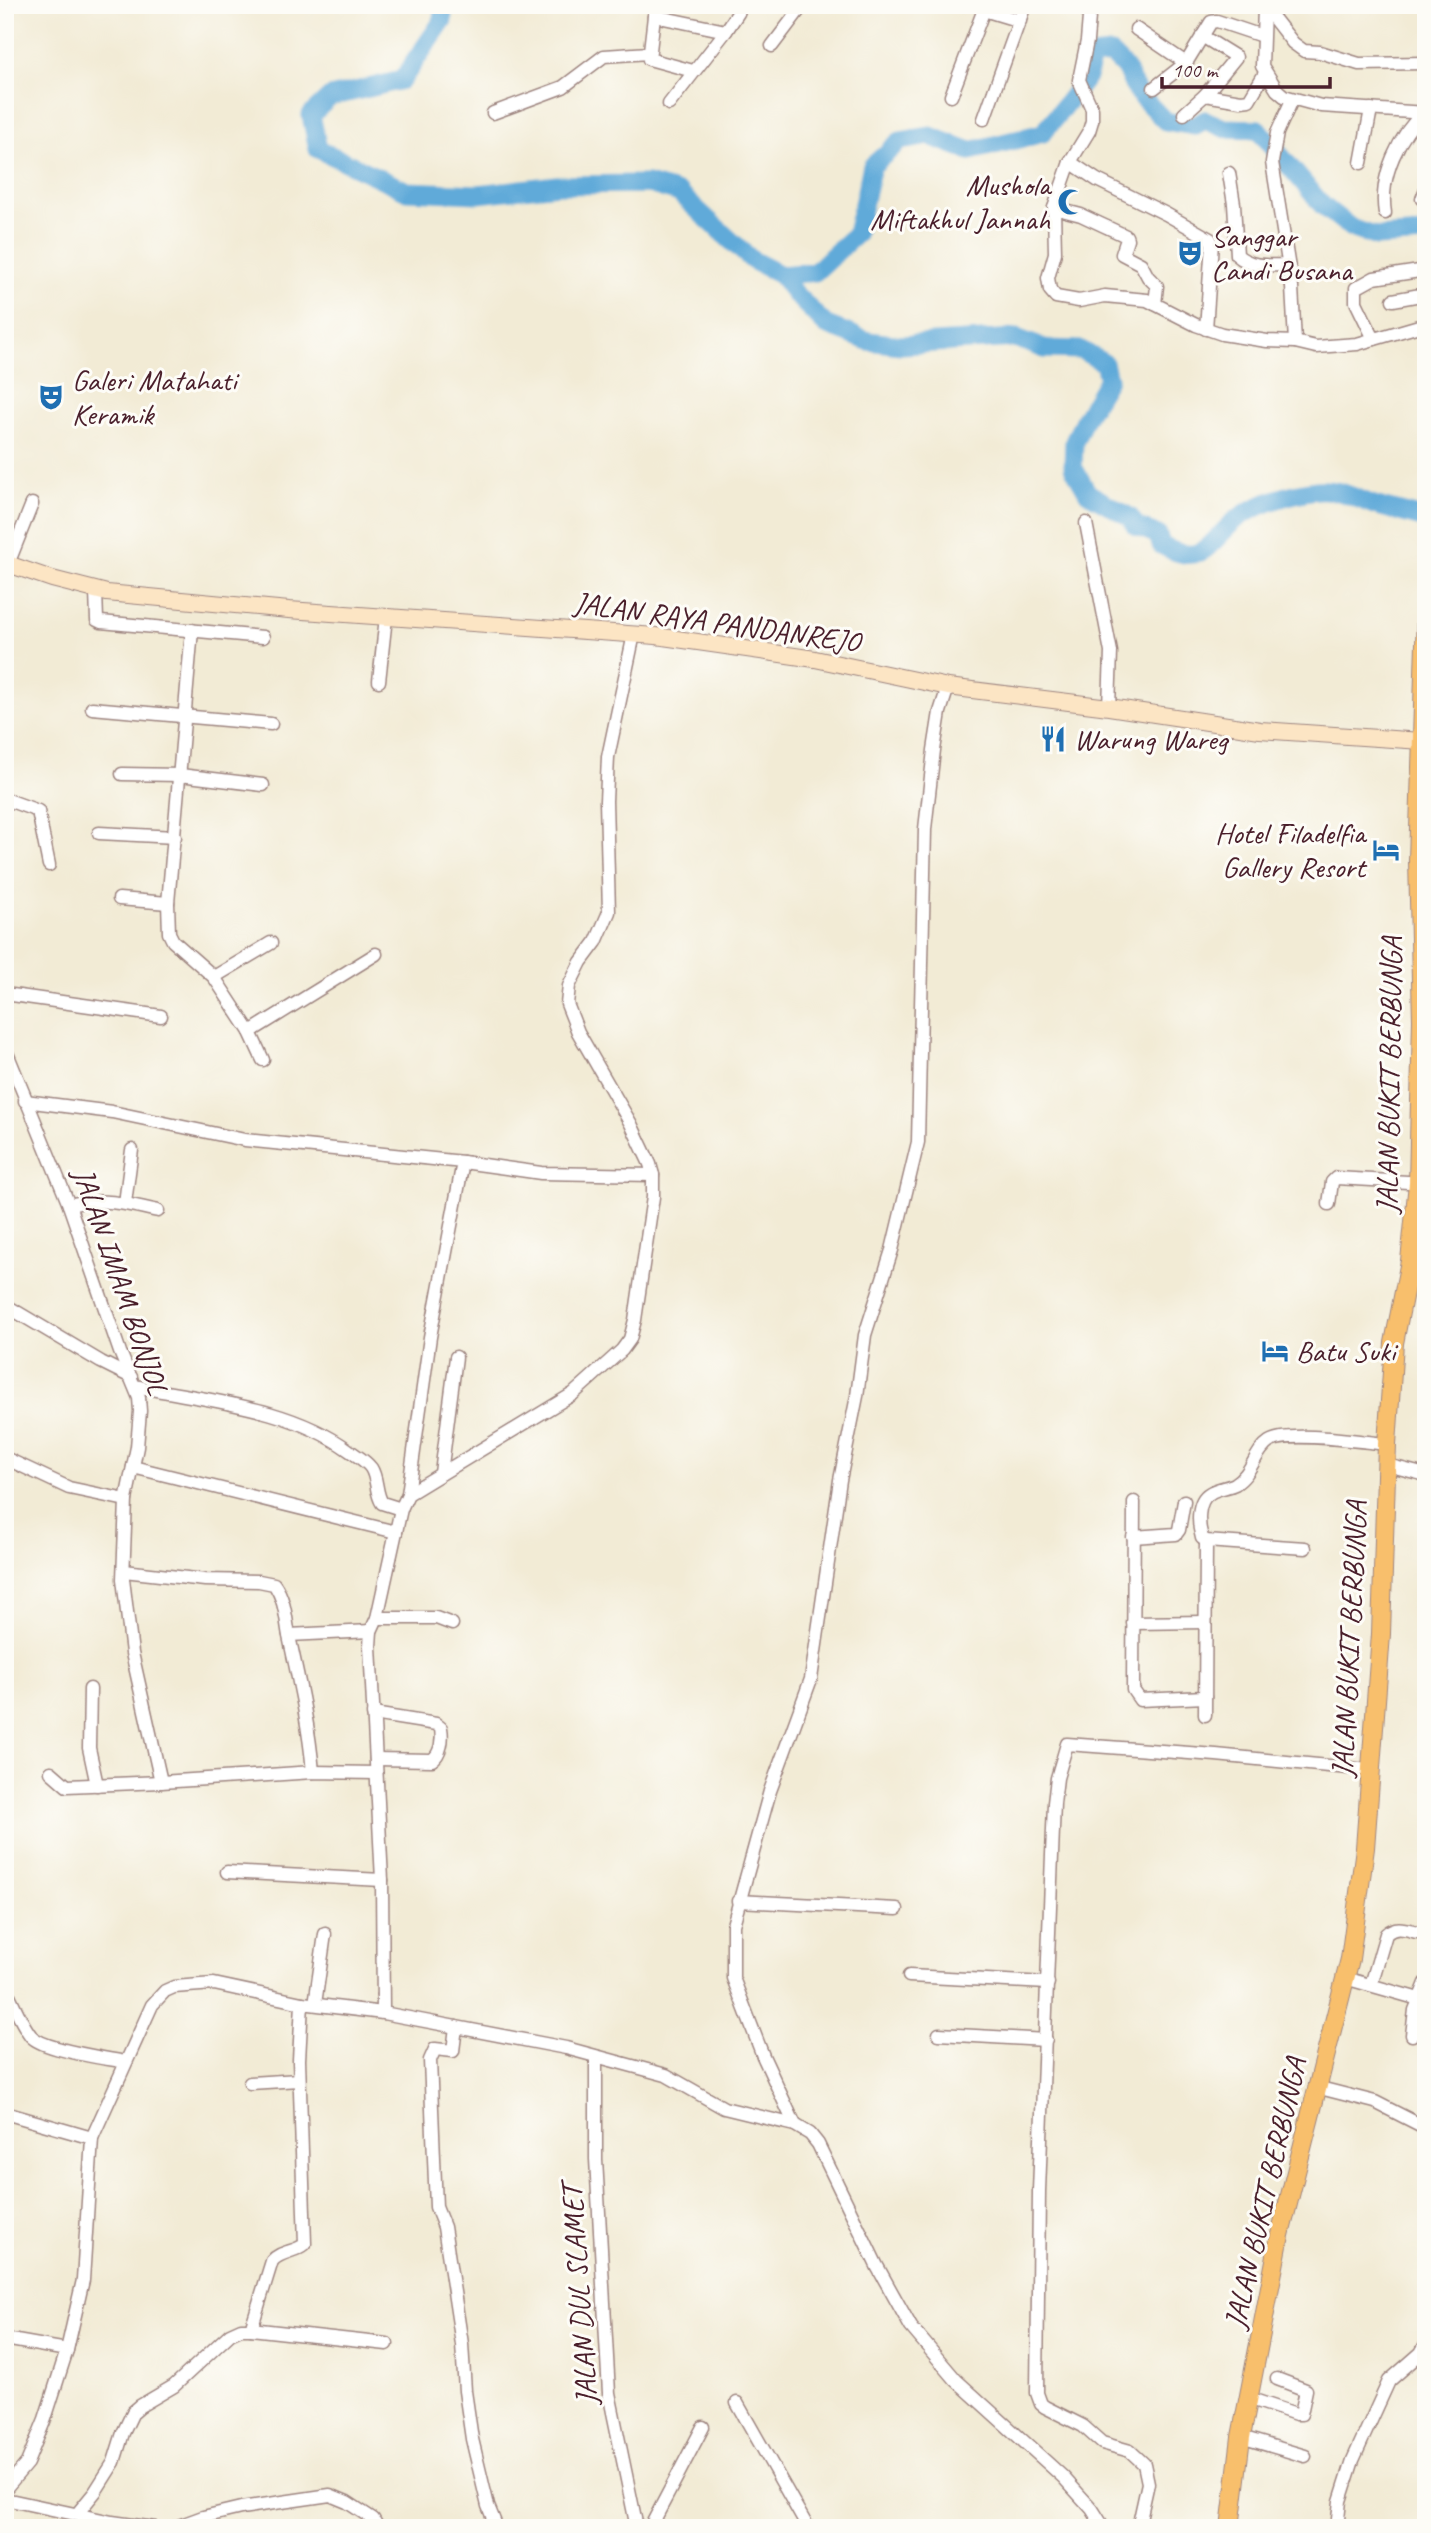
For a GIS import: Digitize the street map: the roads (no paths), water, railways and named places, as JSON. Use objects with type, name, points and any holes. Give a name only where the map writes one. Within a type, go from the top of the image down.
[{"type":"main road","name":"JALAN RAYA PANDANREJO","points":[[7,563],[96,591],[386,617],[663,637],[815,659],[948,687],[1260,730],[1422,741]]},
{"type":"main road","name":"JALAN BUKIT BERBUNGA","points":[[1230,2528],[1248,2399],[1283,2223],[1350,1959],[1365,1848],[1381,1634],[1387,1444],[1394,1343],[1422,1183],[1418,860],[1426,613]]},
{"type":"street","points":[[669,104],[726,31],[741,5]]},
{"type":"street","points":[[772,46],[803,5]]},
{"type":"street","points":[[984,119],[1025,5]]},
{"type":"street","points":[[1090,5],[1087,41],[1079,80],[1092,109],[1089,131],[1070,162],[1054,208],[1055,253],[1048,278],[1050,290],[1056,297],[1079,302],[1105,296],[1147,300],[1206,329],[1239,338],[1295,342],[1304,346],[1357,344],[1426,324]]},
{"type":"street","points":[[1205,95],[1250,100],[1263,66],[1264,7]]},
{"type":"street","points":[[1264,7],[1293,43],[1304,51],[1320,52],[1359,64],[1426,64]]},
{"type":"street","points":[[694,71],[651,61],[649,53],[655,11],[726,31]]},
{"type":"street","points":[[951,96],[983,12],[1020,21]]},
{"type":"street","points":[[1154,88],[1185,63],[1214,20],[1262,36]]},
{"type":"street","points":[[1136,29],[1185,63]]},
{"type":"street","points":[[1202,36],[1236,57],[1263,66],[1277,90],[1292,100],[1321,106],[1424,112]]},
{"type":"street","points":[[493,113],[563,88],[604,56],[649,53]]},
{"type":"street","points":[[1184,114],[1205,95],[1236,57]]},
{"type":"street","points":[[1292,100],[1277,133],[1272,162],[1292,287],[1295,342]]},
{"type":"street","points":[[1361,163],[1371,109]]},
{"type":"street","points":[[1385,213],[1382,197],[1385,175],[1404,138],[1424,112]]},
{"type":"street","points":[[1070,162],[1097,180],[1210,239],[1210,299],[1206,329]]},
{"type":"street","points":[[1229,173],[1237,255],[1258,265],[1288,265]]},
{"type":"street","points":[[1054,208],[1081,215],[1126,236],[1122,254],[1141,264],[1157,286],[1155,304]]},
{"type":"street","points":[[1374,339],[1357,306],[1356,288],[1374,278],[1426,270]]},
{"type":"street","points":[[1393,300],[1426,293]]},
{"type":"street","points":[[7,563],[32,504]]},
{"type":"street","points":[[1086,523],[1111,652],[1110,708]]},
{"type":"street","points":[[96,591],[97,620],[263,637]]},
{"type":"street","points":[[379,681],[386,617]]},
{"type":"street","points":[[192,630],[169,903],[170,938],[214,977],[250,1032],[262,1060]]},
{"type":"street","points":[[408,1494],[573,1394],[622,1350],[630,1339],[635,1320],[652,1205],[653,1175],[631,1124],[586,1046],[567,1004],[566,995],[572,978],[596,942],[609,912],[606,801],[608,757],[634,634]]},
{"type":"street","points":[[795,2125],[763,2056],[733,1978],[733,1924],[770,1791],[811,1679],[840,1480],[857,1396],[865,1335],[892,1250],[918,1142],[925,829],[940,712],[948,687]]},
{"type":"street","points":[[92,708],[271,723]]},
{"type":"street","points":[[122,774],[180,775],[262,785]]},
{"type":"street","points":[[5,799],[38,811],[49,866]]},
{"type":"street","points":[[99,833],[175,837]]},
{"type":"street","points":[[119,899],[169,903]]},
{"type":"street","points":[[214,977],[271,943]]},
{"type":"street","points":[[250,1032],[376,954]]},
{"type":"street","points":[[5,994],[160,1016]]},
{"type":"street","name":"JALAN IMAM BONJOL","points":[[5,1048],[69,1205],[133,1382],[140,1410],[126,1500],[124,1572],[132,1653],[161,1782]]},
{"type":"street","points":[[25,1101],[112,1112],[245,1140],[463,1162],[541,1173],[653,1175]]},
{"type":"street","points":[[125,1203],[132,1150]]},
{"type":"street","points":[[383,2013],[382,1880],[371,1631],[377,1618],[401,1509],[408,1494],[428,1349],[463,1162]]},
{"type":"street","points":[[1329,1204],[1332,1182],[1336,1178],[1422,1183]]},
{"type":"street","points":[[69,1205],[96,1200],[159,1211]]},
{"type":"street","points":[[5,1305],[133,1382],[240,1406],[313,1428],[370,1466],[382,1503],[401,1509]]},
{"type":"street","points":[[441,1473],[456,1357]]},
{"type":"street","points":[[1305,1548],[1206,1541],[1200,1531],[1199,1510],[1204,1497],[1244,1478],[1266,1444],[1272,1440],[1312,1438],[1387,1444]]},
{"type":"street","points":[[5,1458],[69,1488],[126,1500]]},
{"type":"street","points":[[1387,1465],[1426,1475]]},
{"type":"street","points":[[133,1467],[396,1532]]},
{"type":"street","points":[[1133,1537],[1176,1534],[1184,1501]]},
{"type":"street","points":[[1134,1502],[1135,1696],[1140,1700],[1205,1697]]},
{"type":"street","points":[[1205,1716],[1206,1541]]},
{"type":"street","points":[[124,1572],[274,1584],[282,1599],[309,1727],[313,1772]]},
{"type":"street","points":[[377,1618],[436,1618],[452,1624]]},
{"type":"street","points":[[1133,1623],[1205,1622]]},
{"type":"street","points":[[289,1634],[371,1631]]},
{"type":"street","points":[[90,1689],[89,1748],[97,1785]]},
{"type":"street","points":[[373,1714],[436,1724],[443,1735],[438,1753],[432,1760],[376,1759]]},
{"type":"street","points":[[1138,2528],[1148,2483],[1144,2464],[1130,2451],[1102,2443],[1083,2426],[1045,2407],[1037,2393],[1038,2242],[1055,1791],[1067,1744],[1369,1770]]},
{"type":"street","points":[[51,1772],[67,1786],[313,1772],[376,1773]]},
{"type":"street","points":[[227,1872],[382,1880]]},
{"type":"street","points":[[738,1901],[897,1909]]},
{"type":"street","points":[[1371,1985],[1386,1934],[1398,1928],[1417,1932]]},
{"type":"street","points":[[315,2004],[325,1934]]},
{"type":"street","points":[[909,1976],[1048,1983]]},
{"type":"street","points":[[1345,1978],[1419,2000]]},
{"type":"street","points":[[1412,2035],[1419,2000],[1426,1983]]},
{"type":"street","points":[[5,2489],[27,2463],[67,2350],[83,2280],[92,2138],[152,2005],[165,1991],[174,1987],[214,1984],[301,2011],[315,2004],[383,2013],[455,2034],[566,2048],[666,2075],[724,2108],[795,2125],[810,2134],[818,2144],[911,2327],[956,2380],[1063,2477],[1092,2509],[1104,2528]]},
{"type":"street","points":[[5,1987],[30,2034],[37,2041],[57,2048],[125,2062]]},
{"type":"street","points":[[251,2329],[272,2261],[277,2256],[303,2246],[306,2241],[299,2080],[301,2011]]},
{"type":"street","points":[[455,2034],[452,2051],[433,2050],[430,2060],[436,2207],[444,2227],[455,2296],[472,2439],[488,2506],[497,2528]]},
{"type":"street","points":[[939,2034],[1046,2040]]},
{"type":"street","name":"JALAN DUL SLAMET","points":[[596,2057],[596,2158],[609,2393],[637,2528]]},
{"type":"street","points":[[250,2083],[299,2080]]},
{"type":"street","points":[[1316,2087],[1375,2102],[1426,2128]]},
{"type":"street","points":[[5,2113],[92,2138]]},
{"type":"street","points":[[77,2514],[114,2462],[133,2412],[174,2386],[230,2334],[241,2329],[251,2329],[387,2344]]},
{"type":"street","points":[[5,2339],[67,2350]]},
{"type":"street","points":[[1337,2528],[1340,2501],[1353,2460],[1388,2381],[1421,2353],[1426,2344]]},
{"type":"street","points":[[1248,2399],[1301,2414],[1306,2390],[1277,2379]]},
{"type":"street","points":[[737,2403],[808,2528]]},
{"type":"street","points":[[650,2528],[703,2427]]},
{"type":"street","points":[[1241,2437],[1305,2456]]},
{"type":"street","points":[[173,2528],[241,2508],[330,2495],[373,2519],[378,2528]]},
{"type":"street","points":[[5,2500],[77,2514],[112,2525],[155,2528]]},
{"type":"waterway","points":[[442,5],[443,20],[402,80],[330,97],[311,115],[318,149],[407,191],[478,194],[557,185],[648,184],[679,193],[752,260],[781,275],[815,272],[856,234],[872,166],[900,141],[930,136],[970,151],[1043,133],[1087,77],[1092,56],[1111,54],[1125,68],[1137,92],[1165,121],[1194,126],[1205,120],[1224,128],[1258,129],[1323,206],[1351,228],[1377,237],[1426,234]]},
{"type":"waterway","points":[[781,275],[794,293],[826,325],[868,341],[901,345],[1016,338],[1045,349],[1081,350],[1104,363],[1108,379],[1074,442],[1073,467],[1088,493],[1130,517],[1136,526],[1158,535],[1161,545],[1176,552],[1198,553],[1241,516],[1259,506],[1298,493],[1317,490],[1339,492],[1426,519]]},
{"type":"place","name":"Mushola Miftakhul Jannah","points":[[1071,202]]},
{"type":"place","name":"Sanggar Candi Busana","points":[[1190,253]]},
{"type":"place","name":"Galeri Matahati Keramik","points":[[51,397]]},
{"type":"place","name":"Warung Wareg","points":[[1053,739]]},
{"type":"place","name":"Hotel Filadelfia Gallery Resort","points":[[1386,850]]},
{"type":"place","name":"Batu Suki","points":[[1275,1351]]}]
